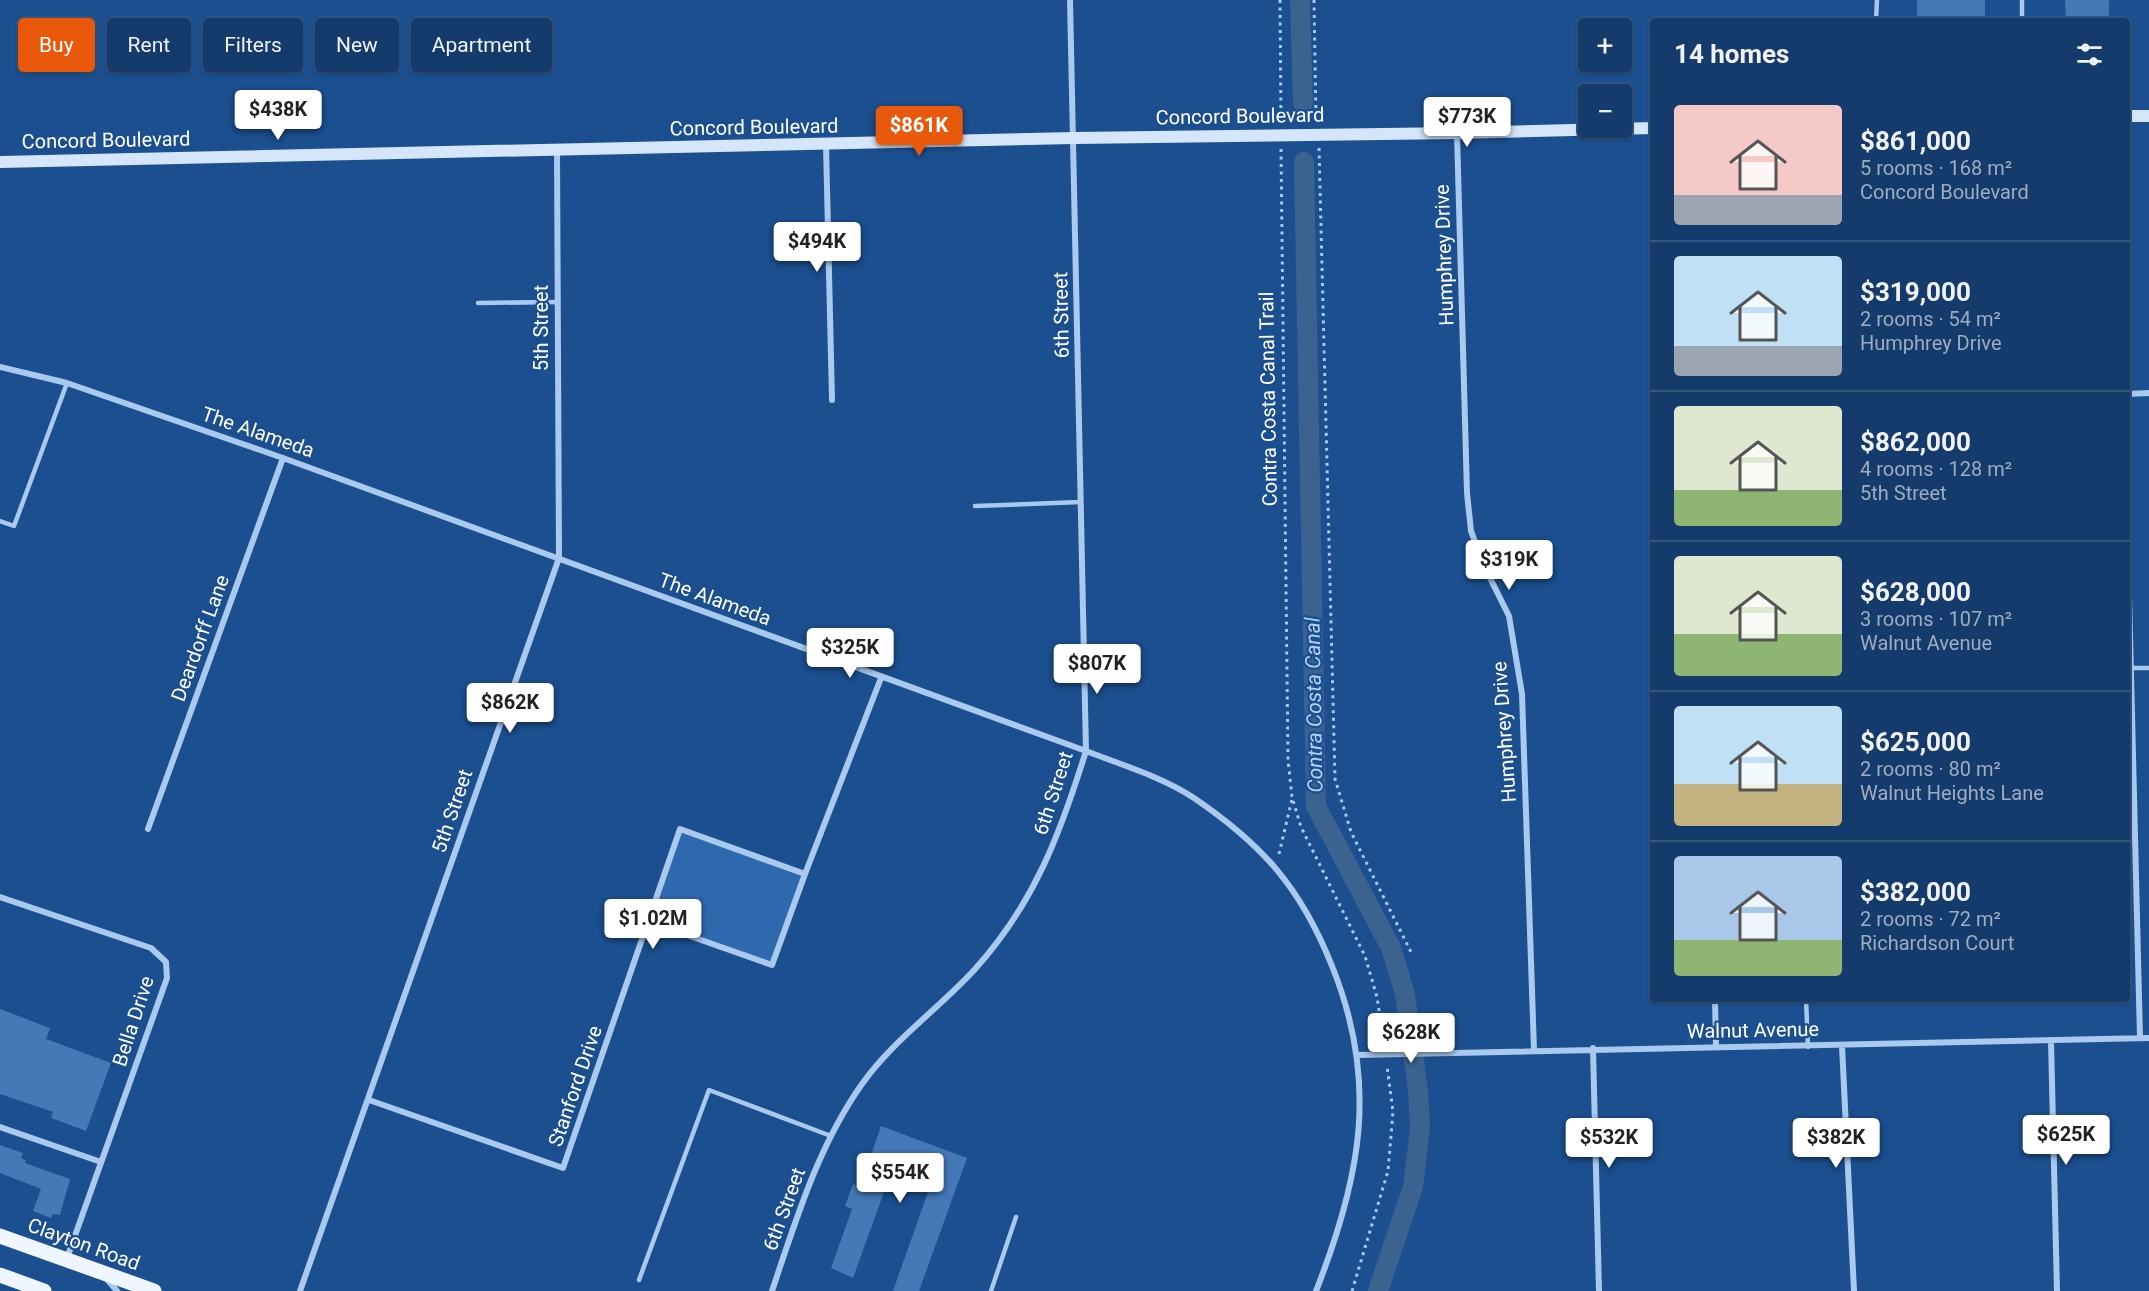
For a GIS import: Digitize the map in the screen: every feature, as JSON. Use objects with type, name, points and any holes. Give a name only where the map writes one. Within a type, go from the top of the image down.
[{"type":"main road","name":"Clayton Road","points":[[0,1236],[154,1291]]},
{"type":"main road","points":[[0,1275],[44,1291]]},
{"type":"street","name":"6th Street","points":[[772,1291],[802,1203],[831,1136],[862,1083],[895,1044],[975,970],[1015,918],[1043,871],[1067,810],[1086,751],[1070,0]]},
{"type":"street","points":[[2130,116],[2149,116]]},
{"type":"street","name":"Concord Boulevard","points":[[0,162],[1074,138],[1457,134],[1650,128]]},
{"type":"street","name":"Humphrey Drive","points":[[1457,134],[1467,493],[1471,531],[1485,568],[1509,616],[1522,694],[1533,1050]]},
{"type":"street","points":[[826,145],[832,400]]},
{"type":"street","name":"5th Street","points":[[300,1291],[559,558],[557,149]]},
{"type":"street","name":"The Alameda","points":[[0,367],[67,383],[283,458],[1086,751],[1141,772],[1192,797],[1261,849],[1302,902],[1321,937],[1352,1021],[1358,1054],[1360,1107],[1357,1151],[1348,1197],[1316,1291]]},
{"type":"street","points":[[2130,394],[2149,393]]},
{"type":"street","name":"Deardorff Lane","points":[[148,829],[283,458]]},
{"type":"street","points":[[2130,630],[2139,1038]]},
{"type":"street","points":[[650,922],[772,965],[881,678]]},
{"type":"street","name":"Stanford Drive","points":[[369,1100],[563,1168],[650,922],[680,829],[805,874]]},
{"type":"street","name":"Bella Drive","points":[[0,897],[152,948],[166,962],[166,978],[66,1259]]},
{"type":"street","points":[[1715,1002],[1716,1047]]},
{"type":"street","name":"Walnut Avenue","points":[[1358,1054],[1593,1048],[1808,1047],[2149,1038]]},
{"type":"street","points":[[2051,1041],[2057,1291]]},
{"type":"street","points":[[1842,1046],[1854,1291]]},
{"type":"street","points":[[1593,1048],[1599,1291]]},
{"type":"street","points":[[0,1127],[101,1162]]},
{"type":"street","points":[[102,1272],[117,1291]]},
{"type":"lane","points":[[1876,18],[1877,0]]},
{"type":"lane","points":[[2022,0],[2022,18]]},
{"type":"lane","points":[[478,303],[558,302]]},
{"type":"lane","points":[[0,521],[14,526],[67,383]]},
{"type":"lane","points":[[975,506],[1081,502]]},
{"type":"lane","points":[[2131,669],[2149,668]]},
{"type":"lane","points":[[1806,1002],[1808,1047]]},
{"type":"lane","points":[[639,1280],[709,1090],[831,1136]]},
{"type":"lane","points":[[991,1291],[1016,1217]]},
{"type":"path","name":"Contra Costa Canal Trail","points":[[1280,0],[1288,748],[1292,797],[1301,827],[1365,956],[1377,997],[1393,1112],[1388,1171],[1352,1291]]},
{"type":"path","points":[[1314,0],[1317,96],[1314,107],[1321,160],[1335,779],[1352,832],[1412,954]]},
{"type":"path","name":"Contra Costa Canal Trail","points":[[1276,867],[1292,797]]},
{"type":"shaded area","points":[[680,829],[805,874],[772,965],[650,922]]},
{"type":"building","points":[[1917,0],[1985,0],[1985,18],[1917,18]]},
{"type":"building","points":[[2065,0],[2109,0],[2109,18],[2066,18]]},
{"type":"building","points":[[0,1009],[50,1028],[46,1039],[111,1063],[86,1131],[51,1118],[53,1112],[0,1094]]},
{"type":"building","points":[[881,1126],[967,1158],[919,1291],[893,1291],[935,1172],[896,1159],[853,1278],[831,1268],[852,1209],[845,1206],[853,1184],[860,1187]]},
{"type":"building","points":[[0,1145],[23,1153],[21,1158],[26,1160],[25,1163],[70,1179],[60,1215],[53,1214],[51,1218],[33,1211],[41,1189],[0,1173]]},
{"type":"waterway","name":"Contra Costa Canal","points":[[1300,0],[1303,103]]},
{"type":"waterway","name":"Contra Costa Canal","points":[[1304,162],[1316,806],[1391,948],[1405,994],[1418,1090],[1420,1128],[1413,1187],[1378,1291]]}]
